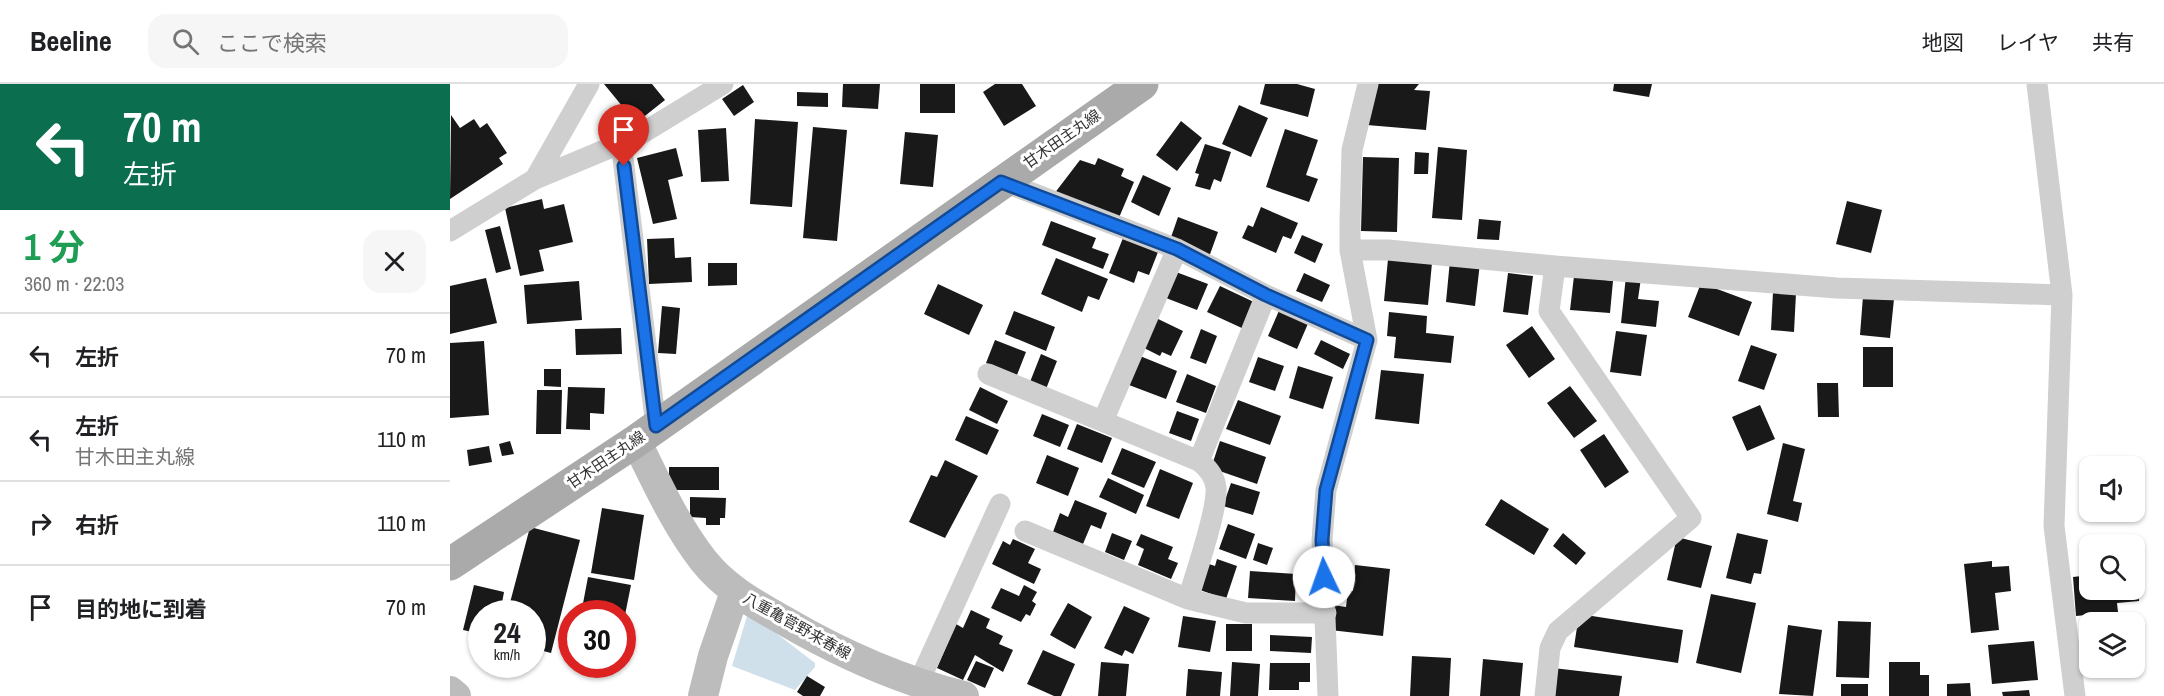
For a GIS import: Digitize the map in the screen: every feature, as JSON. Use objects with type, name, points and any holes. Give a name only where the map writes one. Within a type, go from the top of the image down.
[{"type":"main road","name":"甘木田主丸線","points":[[450,564],[646,433],[1142,84]]},
{"type":"main road","name":"八重亀菅野来春線","points":[[646,433],[676,519],[704,561],[735,592],[832,649],[918,684],[964,696]]},
{"type":"main road","points":[[703,696],[713,656],[735,592]]},
{"type":"main road","points":[[450,691],[456,696]]},
{"type":"street","points":[[535,179],[589,84]]},
{"type":"street","points":[[450,231],[535,179],[636,137],[723,84]]},
{"type":"street","points":[[1329,696],[1322,540],[1326,490],[1367,340],[1350,250],[1352,150],[1363,94],[1368,84]]},
{"type":"street","points":[[2037,84],[2062,295],[2054,526],[2075,696]]},
{"type":"street","points":[[621,142],[646,433]]},
{"type":"street","points":[[1001,182],[1177,249],[1266,295],[1367,340]]},
{"type":"street","points":[[1103,421],[1177,249]]},
{"type":"street","points":[[1350,250],[1388,250],[1837,288],[2062,295]]},
{"type":"street","points":[[1545,696],[1550,648],[1558,631],[1691,518],[1549,311],[1556,266]]},
{"type":"street","points":[[1199,461],[1266,295]]},
{"type":"street","points":[[988,374],[1199,461],[1211,473],[1216,498],[1188,599]]},
{"type":"street","points":[[918,684],[1000,504]]},
{"type":"street","points":[[1025,531],[1188,599],[1246,613],[1326,614]]},
{"type":"shaded area","points":[[747,616],[754,616],[815,663],[815,667],[795,690],[732,666]]},
{"type":"building","points":[[604,84],[652,84],[665,100],[636,123]]},
{"type":"building","points":[[843,84],[880,84],[878,109],[842,107]]},
{"type":"building","points":[[920,84],[955,84],[955,113],[920,113]]},
{"type":"building","points":[[995,84],[1022,84],[1036,106],[1004,126],[983,92]]},
{"type":"building","points":[[1265,84],[1297,84],[1315,89],[1308,117],[1260,104]]},
{"type":"building","points":[[1372,84],[1419,84],[1414,90],[1430,91],[1426,130],[1367,125]]},
{"type":"building","points":[[1614,84],[1652,84],[1649,97],[1613,91]]},
{"type":"building","points":[[743,85],[754,102],[734,116],[722,99]]},
{"type":"building","points":[[797,92],[828,93],[828,107],[797,106]]},
{"type":"building","points":[[1239,105],[1268,118],[1251,157],[1222,144]]},
{"type":"building","points":[[451,115],[460,128],[474,119],[480,128],[487,123],[507,153],[499,158],[503,164],[450,199]]},
{"type":"building","points":[[755,119],[798,122],[792,207],[750,204]]},
{"type":"building","points":[[1181,121],[1202,138],[1177,171],[1156,155]]},
{"type":"building","points":[[813,127],[847,130],[837,241],[803,238]]},
{"type":"building","points":[[726,128],[729,181],[701,182],[698,130]]},
{"type":"building","points":[[1285,129],[1318,140],[1306,175],[1318,179],[1309,202],[1266,187]]},
{"type":"building","points":[[905,132],[938,135],[933,187],[900,184]]},
{"type":"building","points":[[1205,144],[1231,152],[1221,182],[1214,179],[1210,190],[1195,186],[1199,174],[1195,173]]},
{"type":"building","points":[[1438,147],[1467,150],[1462,220],[1432,218]]},
{"type":"building","points":[[676,148],[683,176],[668,180],[677,219],[653,224],[637,158]]},
{"type":"building","points":[[1415,152],[1429,153],[1428,174],[1414,174]]},
{"type":"building","points":[[1363,157],[1399,158],[1397,232],[1361,231]]},
{"type":"building","points":[[1098,158],[1124,169],[1121,176],[1134,182],[1118,220],[1054,194],[1080,160],[1095,165]]},
{"type":"building","points":[[1143,175],[1171,188],[1159,216],[1131,202]]},
{"type":"building","points":[[542,199],[544,209],[564,204],[573,242],[539,250],[544,271],[520,276],[505,208]]},
{"type":"building","points":[[1847,201],[1882,210],[1871,253],[1836,244]]},
{"type":"building","points":[[1261,207],[1298,223],[1291,239],[1283,236],[1276,253],[1242,238],[1248,225],[1253,227]]},
{"type":"building","points":[[1178,217],[1218,232],[1209,257],[1169,243]]},
{"type":"building","points":[[1479,219],[1501,221],[1499,240],[1477,239]]},
{"type":"building","points":[[1051,221],[1096,238],[1092,248],[1109,254],[1103,269],[1042,245]]},
{"type":"building","points":[[500,226],[511,269],[496,273],[485,230]]},
{"type":"building","points":[[1302,235],[1323,244],[1315,263],[1294,253]]},
{"type":"building","points":[[674,238],[675,258],[691,257],[692,282],[649,284],[647,239]]},
{"type":"building","points":[[1123,238],[1158,252],[1149,275],[1138,271],[1134,283],[1109,273]]},
{"type":"building","points":[[1056,258],[1108,279],[1099,300],[1088,296],[1082,312],[1041,294]]},
{"type":"building","points":[[1388,259],[1432,263],[1428,305],[1384,301]]},
{"type":"building","points":[[1450,260],[1480,263],[1475,306],[1446,302]]},
{"type":"building","points":[[708,263],[737,263],[737,285],[708,286]]},
{"type":"building","points":[[1176,272],[1208,284],[1197,310],[1166,298]]},
{"type":"building","points":[[1304,273],[1330,285],[1322,302],[1296,291]]},
{"type":"building","points":[[1508,273],[1533,276],[1528,315],[1503,312]]},
{"type":"building","points":[[1574,276],[1613,281],[1610,313],[1570,310]]},
{"type":"building","points":[[1626,276],[1641,278],[1638,299],[1659,301],[1656,327],[1621,323]]},
{"type":"building","points":[[486,278],[497,323],[450,334],[450,286]]},
{"type":"building","points":[[579,281],[582,320],[527,324],[524,285]]},
{"type":"building","points":[[1701,283],[1752,302],[1739,336],[1688,317]]},
{"type":"building","points":[[938,284],[983,305],[969,335],[924,314]]},
{"type":"building","points":[[1220,286],[1256,303],[1244,329],[1207,312]]},
{"type":"building","points":[[1773,292],[1796,293],[1794,332],[1771,330]]},
{"type":"building","points":[[1863,296],[1894,299],[1890,338],[1860,335]]},
{"type":"building","points":[[662,306],[680,308],[676,354],[658,353]]},
{"type":"building","points":[[1281,306],[1310,319],[1297,349],[1268,336]]},
{"type":"building","points":[[1014,311],[1055,327],[1046,351],[1005,334]]},
{"type":"building","points":[[1389,312],[1427,316],[1426,333],[1454,336],[1451,363],[1394,358],[1396,337],[1387,336]]},
{"type":"building","points":[[1154,317],[1183,331],[1171,356],[1162,352],[1160,356],[1140,346]]},
{"type":"building","points":[[1532,326],[1555,359],[1529,378],[1506,345]]},
{"type":"building","points":[[621,328],[622,354],[576,355],[575,329]]},
{"type":"building","points":[[1201,329],[1217,336],[1206,364],[1190,358]]},
{"type":"building","points":[[1616,331],[1647,335],[1641,376],[1610,372]]},
{"type":"building","points":[[995,340],[1026,352],[1017,375],[986,363]]},
{"type":"building","points":[[1321,340],[1350,354],[1343,369],[1314,354]]},
{"type":"building","points":[[484,341],[489,415],[450,418],[450,343]]},
{"type":"building","points":[[1751,345],[1777,354],[1764,390],[1738,381]]},
{"type":"building","points":[[1863,347],[1893,347],[1893,387],[1863,387]]},
{"type":"building","points":[[1041,354],[1057,361],[1046,389],[1030,382]]},
{"type":"building","points":[[1140,356],[1177,371],[1166,399],[1129,385]]},
{"type":"building","points":[[1258,357],[1284,366],[1275,391],[1249,382]]},
{"type":"building","points":[[1298,366],[1333,377],[1323,409],[1289,398]]},
{"type":"building","points":[[544,369],[561,369],[561,387],[544,386]]},
{"type":"building","points":[[1381,370],[1424,374],[1419,424],[1375,419]]},
{"type":"building","points":[[1187,374],[1216,386],[1206,413],[1176,402]]},
{"type":"building","points":[[1817,383],[1838,383],[1839,417],[1818,417]]},
{"type":"building","points":[[1570,386],[1597,421],[1574,438],[1547,403]]},
{"type":"building","points":[[568,387],[605,388],[604,414],[590,413],[590,430],[566,429]]},
{"type":"building","points":[[980,387],[1008,401],[997,424],[969,410]]},
{"type":"building","points":[[537,390],[562,390],[561,434],[536,434]]},
{"type":"building","points":[[1238,400],[1281,416],[1270,445],[1226,429]]},
{"type":"building","points":[[1760,405],[1775,439],[1747,451],[1732,417]]},
{"type":"building","points":[[1177,411],[1199,419],[1191,441],[1169,433]]},
{"type":"building","points":[[1042,414],[1069,425],[1060,447],[1033,436]]},
{"type":"building","points":[[966,416],[999,430],[987,455],[955,440]]},
{"type":"building","points":[[1077,424],[1112,438],[1102,463],[1067,449]]},
{"type":"building","points":[[1604,434],[1629,472],[1605,488],[1580,450]]},
{"type":"building","points":[[510,441],[514,454],[502,456],[499,444]]},
{"type":"building","points":[[1220,441],[1266,457],[1257,484],[1211,468]]},
{"type":"building","points":[[1783,443],[1805,449],[1793,501],[1802,503],[1798,522],[1767,514]]},
{"type":"building","points":[[489,446],[492,462],[469,466],[467,450]]},
{"type":"building","points":[[1122,448],[1156,462],[1144,488],[1111,474]]},
{"type":"building","points":[[1047,455],[1079,468],[1068,496],[1036,483]]},
{"type":"building","points":[[945,460],[978,476],[945,538],[909,522],[931,475],[937,477]]},
{"type":"building","points":[[669,467],[719,467],[719,490],[669,490]]},
{"type":"building","points":[[1160,469],[1193,483],[1179,519],[1146,506]]},
{"type":"building","points":[[1108,478],[1144,495],[1136,514],[1099,497]]},
{"type":"building","points":[[1231,483],[1260,492],[1253,515],[1223,506]]},
{"type":"building","points":[[690,497],[726,498],[725,518],[720,518],[720,525],[706,525],[706,518],[690,517]]},
{"type":"building","points":[[1501,499],[1549,529],[1534,555],[1485,525]]},
{"type":"building","points":[[1075,500],[1107,513],[1101,529],[1091,525],[1083,544],[1053,532],[1060,513],[1068,517]]},
{"type":"building","points":[[602,508],[644,515],[634,580],[591,573]]},
{"type":"building","points":[[1228,524],[1255,534],[1246,559],[1219,549]]},
{"type":"building","points":[[530,527],[580,540],[565,600],[558,600],[558,626],[551,653],[546,652],[546,600],[511,600]]},
{"type":"building","points":[[1112,533],[1132,541],[1124,560],[1105,552]]},
{"type":"building","points":[[1563,533],[1586,553],[1576,565],[1553,546]]},
{"type":"building","points":[[1737,533],[1768,540],[1761,574],[1754,573],[1751,584],[1726,578]]},
{"type":"building","points":[[1141,534],[1173,547],[1168,559],[1178,563],[1171,579],[1138,565],[1144,549],[1136,545]]},
{"type":"building","points":[[1677,537],[1712,546],[1701,588],[1667,580]]},
{"type":"building","points":[[1013,539],[1035,549],[1028,563],[1041,569],[1034,584],[992,564],[1003,541],[1010,545]]},
{"type":"building","points":[[1258,543],[1273,548],[1267,565],[1253,560]]},
{"type":"building","points":[[1217,559],[1237,566],[1226,599],[1197,589],[1206,563],[1215,566]]},
{"type":"building","points":[[1992,561],[1992,567],[2009,566],[2011,591],[1995,593],[1999,630],[1971,633],[1964,564]]},
{"type":"building","points":[[1355,565],[1390,569],[1383,636],[1330,630],[1333,605],[1346,607],[1348,590],[1353,591]]},
{"type":"building","points":[[1250,571],[1296,574],[1295,601],[1248,598]]},
{"type":"building","points":[[2079,576],[2079,600],[2139,601],[2117,603],[2118,612],[2079,612],[2079,616],[2076,616],[2073,577]]},
{"type":"building","points":[[588,577],[631,585],[628,600],[584,600]]},
{"type":"building","points":[[474,585],[504,592],[503,600],[470,600]]},
{"type":"building","points":[[1024,585],[1037,592],[1032,601],[1036,604],[1030,616],[1026,614],[1021,622],[991,608],[1001,588],[1019,596]]},
{"type":"building","points":[[1711,594],[1756,603],[1741,673],[1696,663]]},
{"type":"building","points":[[1068,603],[1092,617],[1075,649],[1050,635]]},
{"type":"building","points":[[1124,606],[1150,618],[1133,654],[1125,650],[1122,656],[1104,648]]},
{"type":"building","points":[[468,610],[468,631],[463,630]]},
{"type":"building","points":[[971,610],[990,619],[986,628],[1003,636],[999,644],[1013,650],[1003,672],[975,655],[963,680],[937,668],[956,624],[963,628]]},
{"type":"building","points":[[1579,614],[1683,630],[1678,663],[1574,647]]},
{"type":"building","points":[[1183,616],[1216,621],[1210,652],[1178,647]]},
{"type":"building","points":[[1838,621],[1871,622],[1869,678],[1836,677]]},
{"type":"building","points":[[1226,624],[1252,624],[1252,651],[1226,651]]},
{"type":"building","points":[[1788,625],[1822,630],[1813,696],[1779,694]]},
{"type":"building","points":[[1270,635],[1312,637],[1311,653],[1270,651]]},
{"type":"building","points":[[2034,641],[2038,680],[1992,684],[1988,645]]},
{"type":"building","points":[[1043,650],[1075,664],[1061,696],[1054,696],[1027,684]]},
{"type":"building","points":[[1412,656],[1451,658],[1449,696],[1410,696]]},
{"type":"building","points":[[1483,659],[1523,663],[1520,696],[1480,696]]},
{"type":"building","points":[[976,661],[994,668],[985,688],[967,680]]},
{"type":"building","points":[[1101,662],[1129,664],[1126,696],[1098,696]]},
{"type":"building","points":[[1232,662],[1260,664],[1258,696],[1230,696]]},
{"type":"building","points":[[1889,662],[1920,662],[1920,675],[1929,675],[1929,696],[1889,696]]},
{"type":"building","points":[[1270,663],[1310,663],[1310,682],[1299,682],[1299,690],[1269,690]]},
{"type":"building","points":[[1553,668],[1622,676],[1619,696],[1550,696]]},
{"type":"building","points":[[1188,669],[1222,672],[1220,696],[1186,696]]},
{"type":"building","points":[[807,676],[825,687],[820,696],[803,696],[797,692]]},
{"type":"building","points":[[1970,683],[1971,696],[1947,696],[1947,684]]},
{"type":"building","points":[[1841,684],[1868,684],[1868,696],[1841,696]]},
{"type":"building","points":[[2029,690],[2030,696],[2003,696],[2002,692]]},
{"type":"route","points":[[624,166],[656,426],[1001,182],[1177,249],[1266,295],[1367,340],[1326,490],[1322,540],[1324,577]]}]
